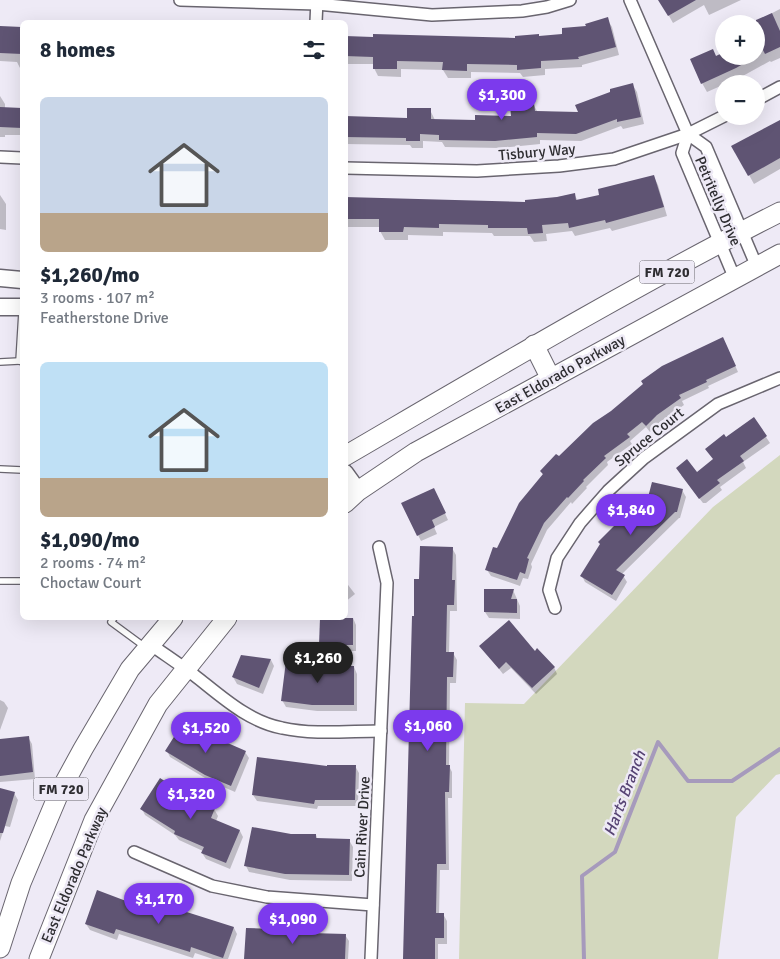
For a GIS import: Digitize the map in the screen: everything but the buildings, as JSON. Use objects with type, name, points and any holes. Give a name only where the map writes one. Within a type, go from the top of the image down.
[{"type":"main road","name":"FM 720","points":[[348,454],[534,345],[780,212]]},
{"type":"main road","name":"East Eldorado Parkway","points":[[352,497],[416,452],[780,254]]},
{"type":"main road","points":[[0,278],[20,280]]},
{"type":"main road","points":[[0,307],[20,308]]},
{"type":"main road","points":[[534,345],[551,379]]},
{"type":"main road","name":"FM 720","points":[[348,483],[352,497]]},
{"type":"main road","name":"FM 720","points":[[0,948],[21,883],[59,793],[125,677],[148,646],[171,620]]},
{"type":"main road","name":"East Eldorado Parkway","points":[[39,959],[94,820],[158,704],[224,620]]},
{"type":"street","points":[[180,0],[317,2],[432,15],[522,11],[570,0]]},
{"type":"street","name":"Petritelly Drive","points":[[630,0],[688,134],[706,147],[757,267]]},
{"type":"street","points":[[316,20],[317,2]]},
{"type":"street","points":[[765,95],[780,87]]},
{"type":"street","name":"Tisbury Way","points":[[348,168],[477,171],[559,166],[614,159],[688,134],[715,120]]},
{"type":"street","name":"Petritelly Drive","points":[[688,134],[682,153],[735,278]]},
{"type":"street","points":[[0,157],[20,158]]},
{"type":"street","name":"Spruce Court","points":[[555,608],[549,590],[557,558],[580,523],[608,492],[644,458],[718,404],[780,378]]},
{"type":"street","name":"Cain River Drive","points":[[371,959],[387,583],[379,547]]},
{"type":"street","points":[[148,646],[186,669],[238,710],[267,724],[302,731],[381,731]]},
{"type":"street","points":[[134,852],[212,886],[267,897],[373,905]]},
{"type":"lane","points":[[0,362],[20,362]]},
{"type":"lane","points":[[0,469],[20,470]]},
{"type":"lane","points":[[0,581],[20,581]]},
{"type":"lane","points":[[113,620],[148,646]]},
{"type":"green space","points":[[780,455],[780,774],[776,775],[736,817],[718,959],[459,959],[465,703],[524,704],[713,507]]},
{"type":"waterway","name":"Harts Branch","points":[[584,959],[582,876],[615,852],[658,742],[688,781],[732,781],[780,749]]}]
